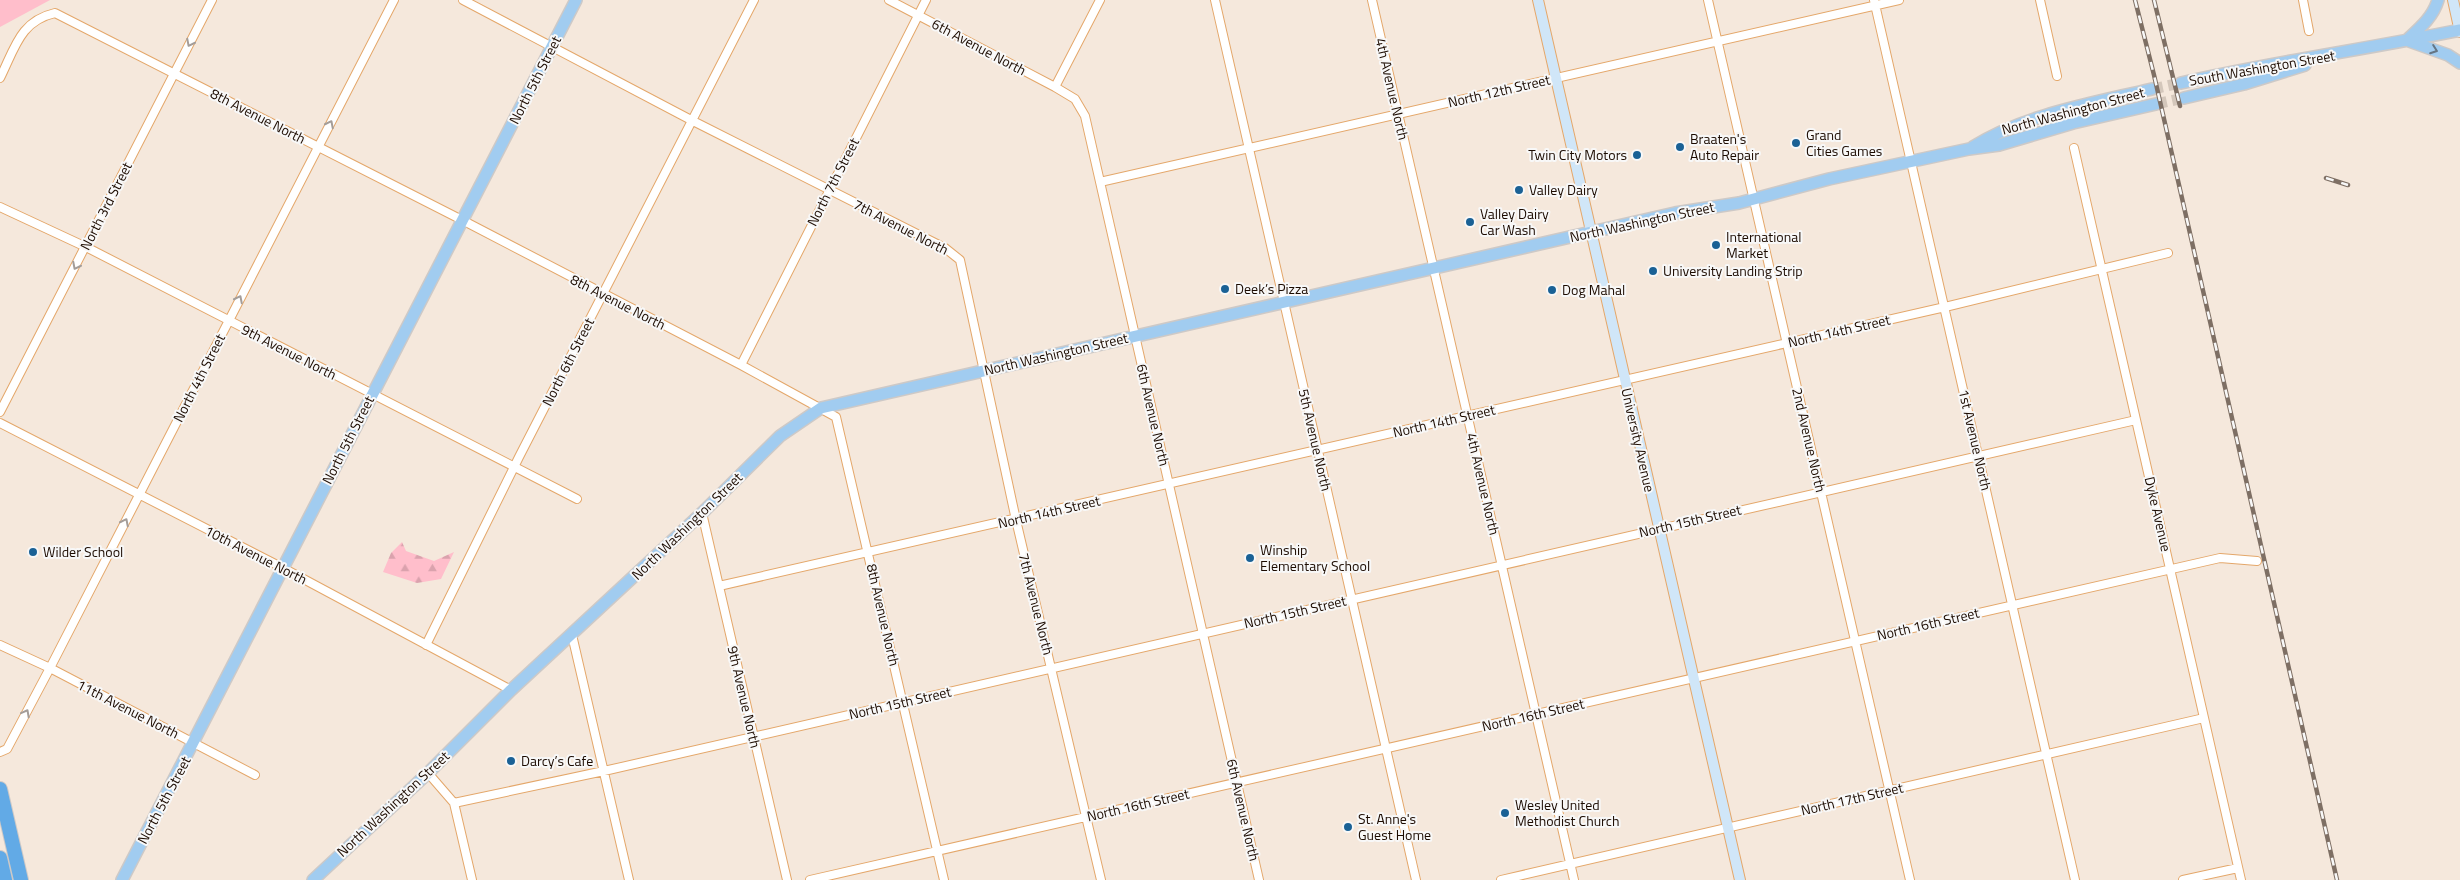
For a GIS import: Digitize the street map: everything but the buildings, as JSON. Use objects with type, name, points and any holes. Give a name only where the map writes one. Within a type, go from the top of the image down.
[{"type":"highway","points":[[0,789],[21,880]]},
{"type":"highway","points":[[0,858],[5,880]]},
{"type":"main road","name":"North 5th Street","points":[[122,880],[576,0]]},
{"type":"main road","points":[[2438,0],[2427,21],[2407,40],[2448,55],[2460,63]]},
{"type":"main road","name":"South Washington Street","points":[[2180,83],[2240,70],[2460,31]]},
{"type":"main road","name":"South Washington Street","points":[[2184,98],[2244,84],[2343,53]]},
{"type":"main road","name":"North Washington Street","points":[[1969,150],[1995,133],[2077,107],[2152,90]]},
{"type":"main road","name":"North Washington Street","points":[[314,880],[428,773],[511,690],[702,513],[780,436],[821,408],[1675,213],[1753,200],[1829,179],[1999,145],[2073,123],[2156,104]]},
{"type":"street","name":"North 3rd Street","points":[[0,412],[212,0]]},
{"type":"street","name":"North 4th Street","points":[[0,752],[7,749],[50,668],[394,0]]},
{"type":"street","name":"7th Avenue North","points":[[463,0],[693,121],[945,248],[960,260],[1016,520],[1101,880]]},
{"type":"street","name":"North 6th Street","points":[[426,645],[515,469],[519,457],[754,0]]},
{"type":"street","name":"6th Avenue North","points":[[889,0],[1055,87],[1075,99],[1085,116],[1259,880]]},
{"type":"street","name":"North 7th Street","points":[[740,365],[926,0]]},
{"type":"street","points":[[1055,87],[1100,0]]},
{"type":"street","name":"5th Avenue North","points":[[1215,0],[1416,880]]},
{"type":"street","name":"4th Avenue North","points":[[1372,0],[1574,880]]},
{"type":"street","name":"University Avenue","points":[[1538,0],[1740,880]]},
{"type":"street","name":"2nd Avenue North","points":[[1708,0],[1910,880]]},
{"type":"street","name":"North 12th Street","points":[[1100,182],[1718,41],[1874,3],[1899,0]]},
{"type":"street","points":[[2040,0],[2057,76]]},
{"type":"street","points":[[2303,0],[2310,31]]},
{"type":"street","points":[[2453,0],[2460,31]]},
{"type":"street","name":"1st Avenue North","points":[[1874,3],[2075,880]]},
{"type":"street","name":"8th Avenue North","points":[[0,78],[26,27],[40,16],[55,13],[462,220],[836,417],[944,880]]},
{"type":"street","name":"Dyke Avenue","points":[[2074,148],[2241,880]]},
{"type":"street","name":"9th Avenue North","points":[[0,207],[86,247],[515,469],[577,499]]},
{"type":"street","name":"North 14th Street","points":[[719,586],[1016,520],[2102,271],[2168,253]]},
{"type":"street","name":"North 15th Street","points":[[454,803],[2136,420]]},
{"type":"street","name":"10th Avenue North","points":[[0,423],[283,568],[511,690]]},
{"type":"street","name":"9th Avenue North","points":[[702,513],[786,880]]},
{"type":"street","name":"North 16th Street","points":[[810,880],[2170,569],[2220,558],[2257,560]]},
{"type":"street","points":[[572,634],[630,880]]},
{"type":"street","name":"11th Avenue North","points":[[0,645],[50,668],[255,775]]},
{"type":"street","name":"North 17th Street","points":[[1500,880],[2204,718]]},
{"type":"street","points":[[428,773],[454,803],[472,880]]},
{"type":"street","points":[[2184,880],[2238,868]]},
{"type":"green space","points":[[0,0],[50,0],[0,27]]},
{"type":"green space","points":[[402,542],[406,551],[434,561],[454,552],[441,579],[417,583],[383,572],[391,553]]},
{"type":"tunnel","points":[[2152,89],[2181,83]]},
{"type":"tunnel","points":[[2156,104],[2184,98]]},
{"type":"railway","points":[[2135,0],[2154,75],[2337,880]]},
{"type":"railway","points":[[2154,0],[2180,106]]},
{"type":"railway","points":[[2326,178],[2348,185]]},
{"type":"place","name":"Grand Cities Games","points":[[1796,143]]},
{"type":"place","name":"Braaten's Auto Repair","points":[[1680,147]]},
{"type":"place","name":"Twin City Motors","points":[[1637,155]]},
{"type":"place","name":"Valley Dairy","points":[[1519,190]]},
{"type":"place","name":"Valley Dairy Car Wash","points":[[1470,222]]},
{"type":"place","name":"International Market","points":[[1716,245]]},
{"type":"place","name":"University Landing Strip","points":[[1653,271]]},
{"type":"place","name":"Deek’s Pizza","points":[[1225,289]]},
{"type":"place","name":"Dog Mahal","points":[[1552,290]]},
{"type":"place","name":"Wilder School","points":[[33,552]]},
{"type":"place","name":"Winship Elementary School","points":[[1250,558]]},
{"type":"place","name":"Darcy’s Cafe","points":[[511,761]]},
{"type":"place","name":"Wesley United Methodist Church","points":[[1505,813]]},
{"type":"place","name":"St. Anne's Guest Home","points":[[1348,827]]}]
